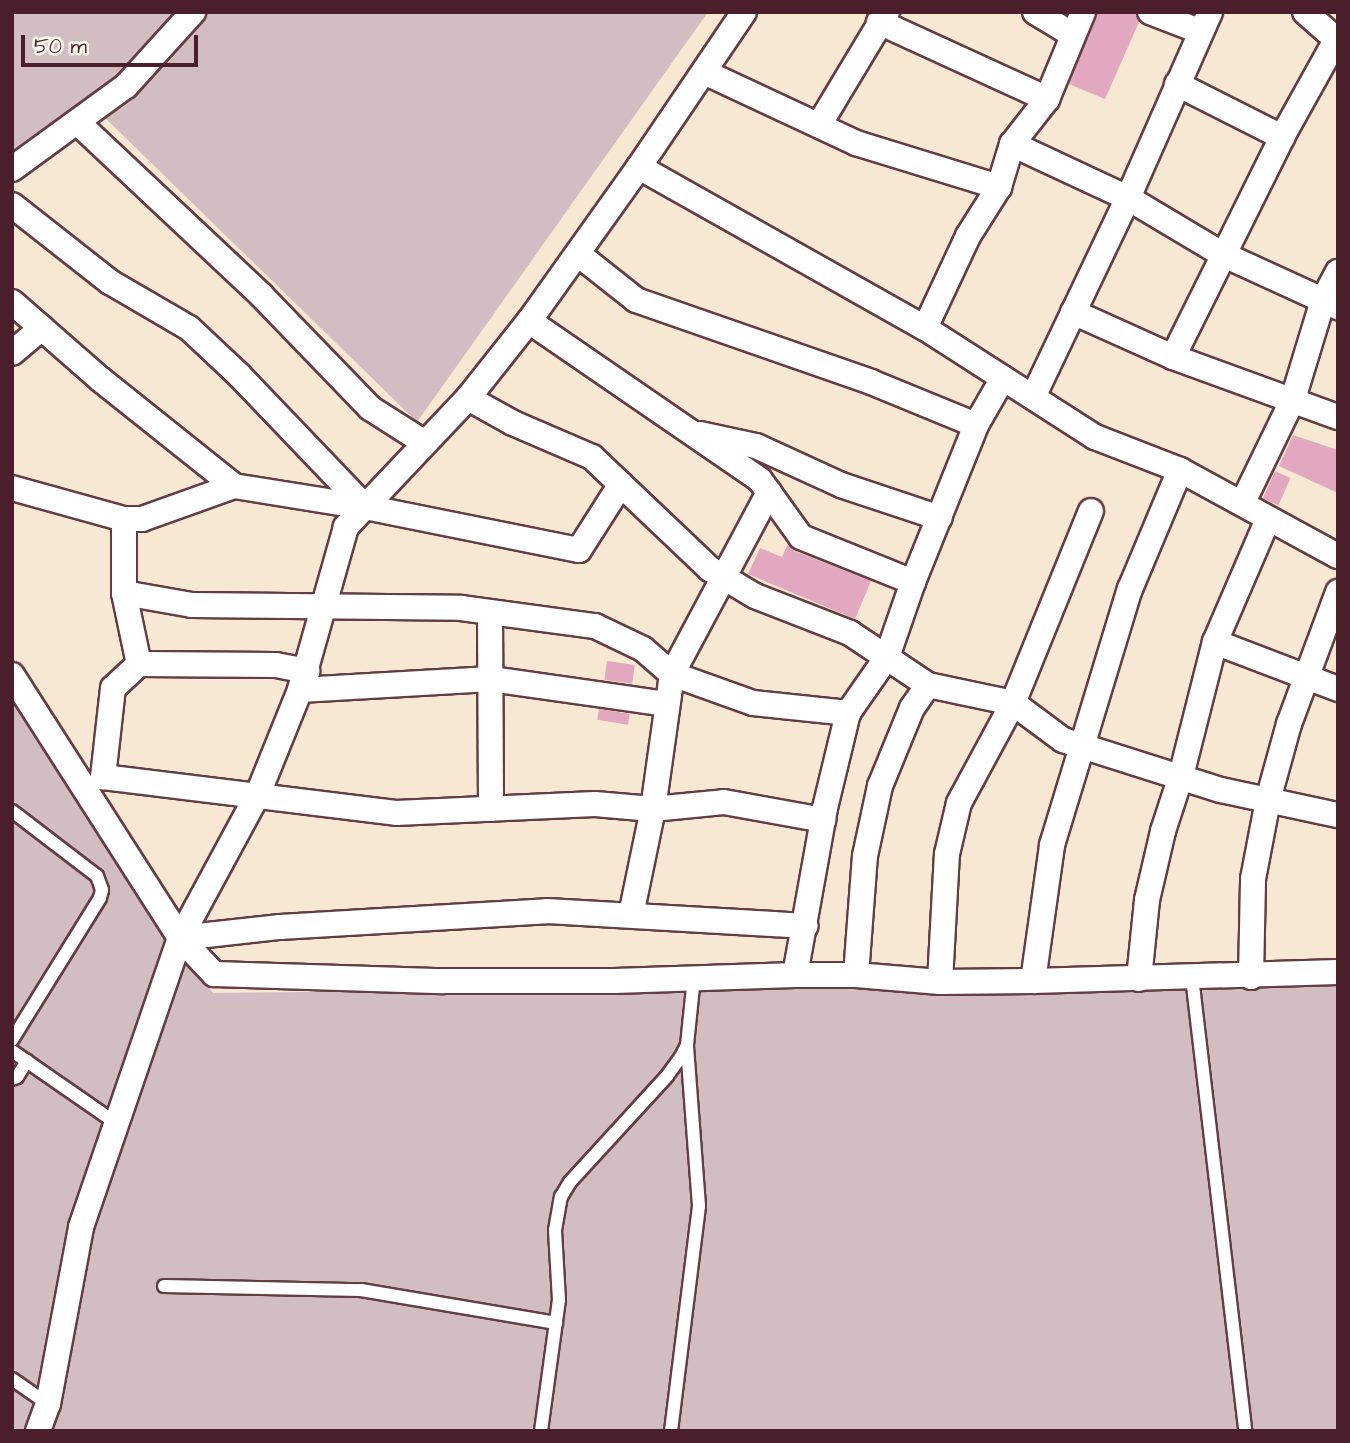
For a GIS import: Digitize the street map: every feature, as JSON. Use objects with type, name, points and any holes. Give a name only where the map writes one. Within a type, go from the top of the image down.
[{"type":"street","points":[[12,169],[125,86],[193,12]]},
{"type":"street","points":[[38,1431],[48,1404],[81,1227],[116,1124],[180,938],[258,793],[304,680],[346,527],[468,398],[529,321],[639,167],[744,12]]},
{"type":"street","points":[[925,328],[968,236],[999,187],[1012,144],[1047,99],[1078,24],[1035,12]]},
{"type":"street","points":[[1033,397],[1128,198],[1204,22],[1150,12]]},
{"type":"street","points":[[1173,357],[1282,137],[1337,41],[1305,12]]},
{"type":"street","points":[[819,125],[883,17],[1047,99]]},
{"type":"street","points":[[704,72],[856,144],[999,187]]},
{"type":"street","points":[[1177,84],[1282,137]]},
{"type":"street","points":[[78,122],[261,295],[370,408],[425,443]]},
{"type":"street","points":[[1012,144],[1128,198],[1223,254],[1331,304]]},
{"type":"street","points":[[639,167],[925,328],[1095,437],[1180,470],[1338,556]]},
{"type":"street","points":[[12,205],[110,282],[189,328],[239,375],[365,506]]},
{"type":"street","points":[[578,254],[636,300],[871,382],[976,425]]},
{"type":"street","points":[[1243,502],[1293,399],[1331,304],[1338,272]]},
{"type":"street","points":[[12,302],[100,379],[234,486]]},
{"type":"street","points":[[1073,312],[1173,357],[1338,417]]},
{"type":"street","points":[[529,321],[760,480],[801,537],[913,582]]},
{"type":"street","points":[[12,353],[42,328]]},
{"type":"street","points":[[795,975],[806,926],[823,820],[848,713],[887,657],[913,582],[976,425],[1003,378]]},
{"type":"street","points":[[468,398],[513,423],[592,457],[710,569],[755,596],[850,633],[928,685],[1013,703],[1063,740],[1221,790],[1338,815]]},
{"type":"street","points":[[687,432],[757,446],[841,485],[940,518]]},
{"type":"street","points":[[1033,981],[1052,845],[1130,589],[1180,470]]},
{"type":"street","points":[[12,488],[124,519],[142,519],[234,486],[365,506],[579,550],[621,484]]},
{"type":"street","points":[[631,915],[653,809],[672,674],[769,492]]},
{"type":"street","points":[[940,982],[947,854],[959,803],[1013,703],[1091,511]]},
{"type":"street","points":[[124,519],[124,593],[139,664]]},
{"type":"street","points":[[1139,979],[1147,900],[1163,831],[1181,776],[1215,642],[1268,519]]},
{"type":"street","points":[[1251,977],[1253,879],[1268,800],[1306,678],[1338,592]]},
{"type":"street","points":[[124,593],[192,604],[461,608],[595,626],[643,649],[672,674],[753,702],[848,713]]},
{"type":"street","points":[[490,612],[491,809]]},
{"type":"street","points":[[1215,642],[1338,690]]},
{"type":"street","points":[[667,704],[491,679],[304,680],[276,665],[139,664],[113,688],[103,777],[258,793],[396,813],[595,804],[653,809],[724,803],[823,820]]},
{"type":"street","points":[[12,675],[180,938],[214,974],[443,981],[614,981],[856,975],[940,982],[1251,977],[1338,972]]},
{"type":"street","points":[[856,975],[865,856],[880,786],[912,708],[928,685]]},
{"type":"street","points":[[180,938],[280,927],[547,911],[806,926]]},
{"type":"lane","points":[[12,811],[97,876],[102,890],[100,898],[12,1040]]},
{"type":"lane","points":[[671,1431],[699,1206],[687,1045],[694,977]]},
{"type":"lane","points":[[1192,977],[1245,1431]]},
{"type":"lane","points":[[541,1431],[559,1300],[555,1230],[561,1197],[570,1182],[667,1076],[687,1045]]},
{"type":"lane","points":[[12,1051],[116,1124]]},
{"type":"lane","points":[[12,1079],[27,1061]]},
{"type":"lane","points":[[164,1286],[361,1290],[556,1322]]},
{"type":"lane","points":[[12,1379],[48,1404]]},
{"type":"shaded area","points":[[12,12],[708,12],[417,422],[100,113],[12,176]]},
{"type":"shaded area","points":[[12,694],[213,993],[1338,981],[1338,1431],[12,1431]]},
{"type":"building","points":[[1098,12],[1135,12],[1139,22],[1105,99],[1069,84]]},
{"type":"building","points":[[1293,435],[1338,450],[1338,493],[1279,466]]},
{"type":"building","points":[[1275,471],[1291,478],[1278,505],[1263,498]]},
{"type":"building","points":[[788,544],[795,551],[871,581],[855,619],[748,574],[760,548],[782,557]]},
{"type":"building","points":[[607,661],[635,665],[632,684],[604,680]]},
{"type":"building","points":[[599,709],[630,714],[628,725],[597,720]]}]
